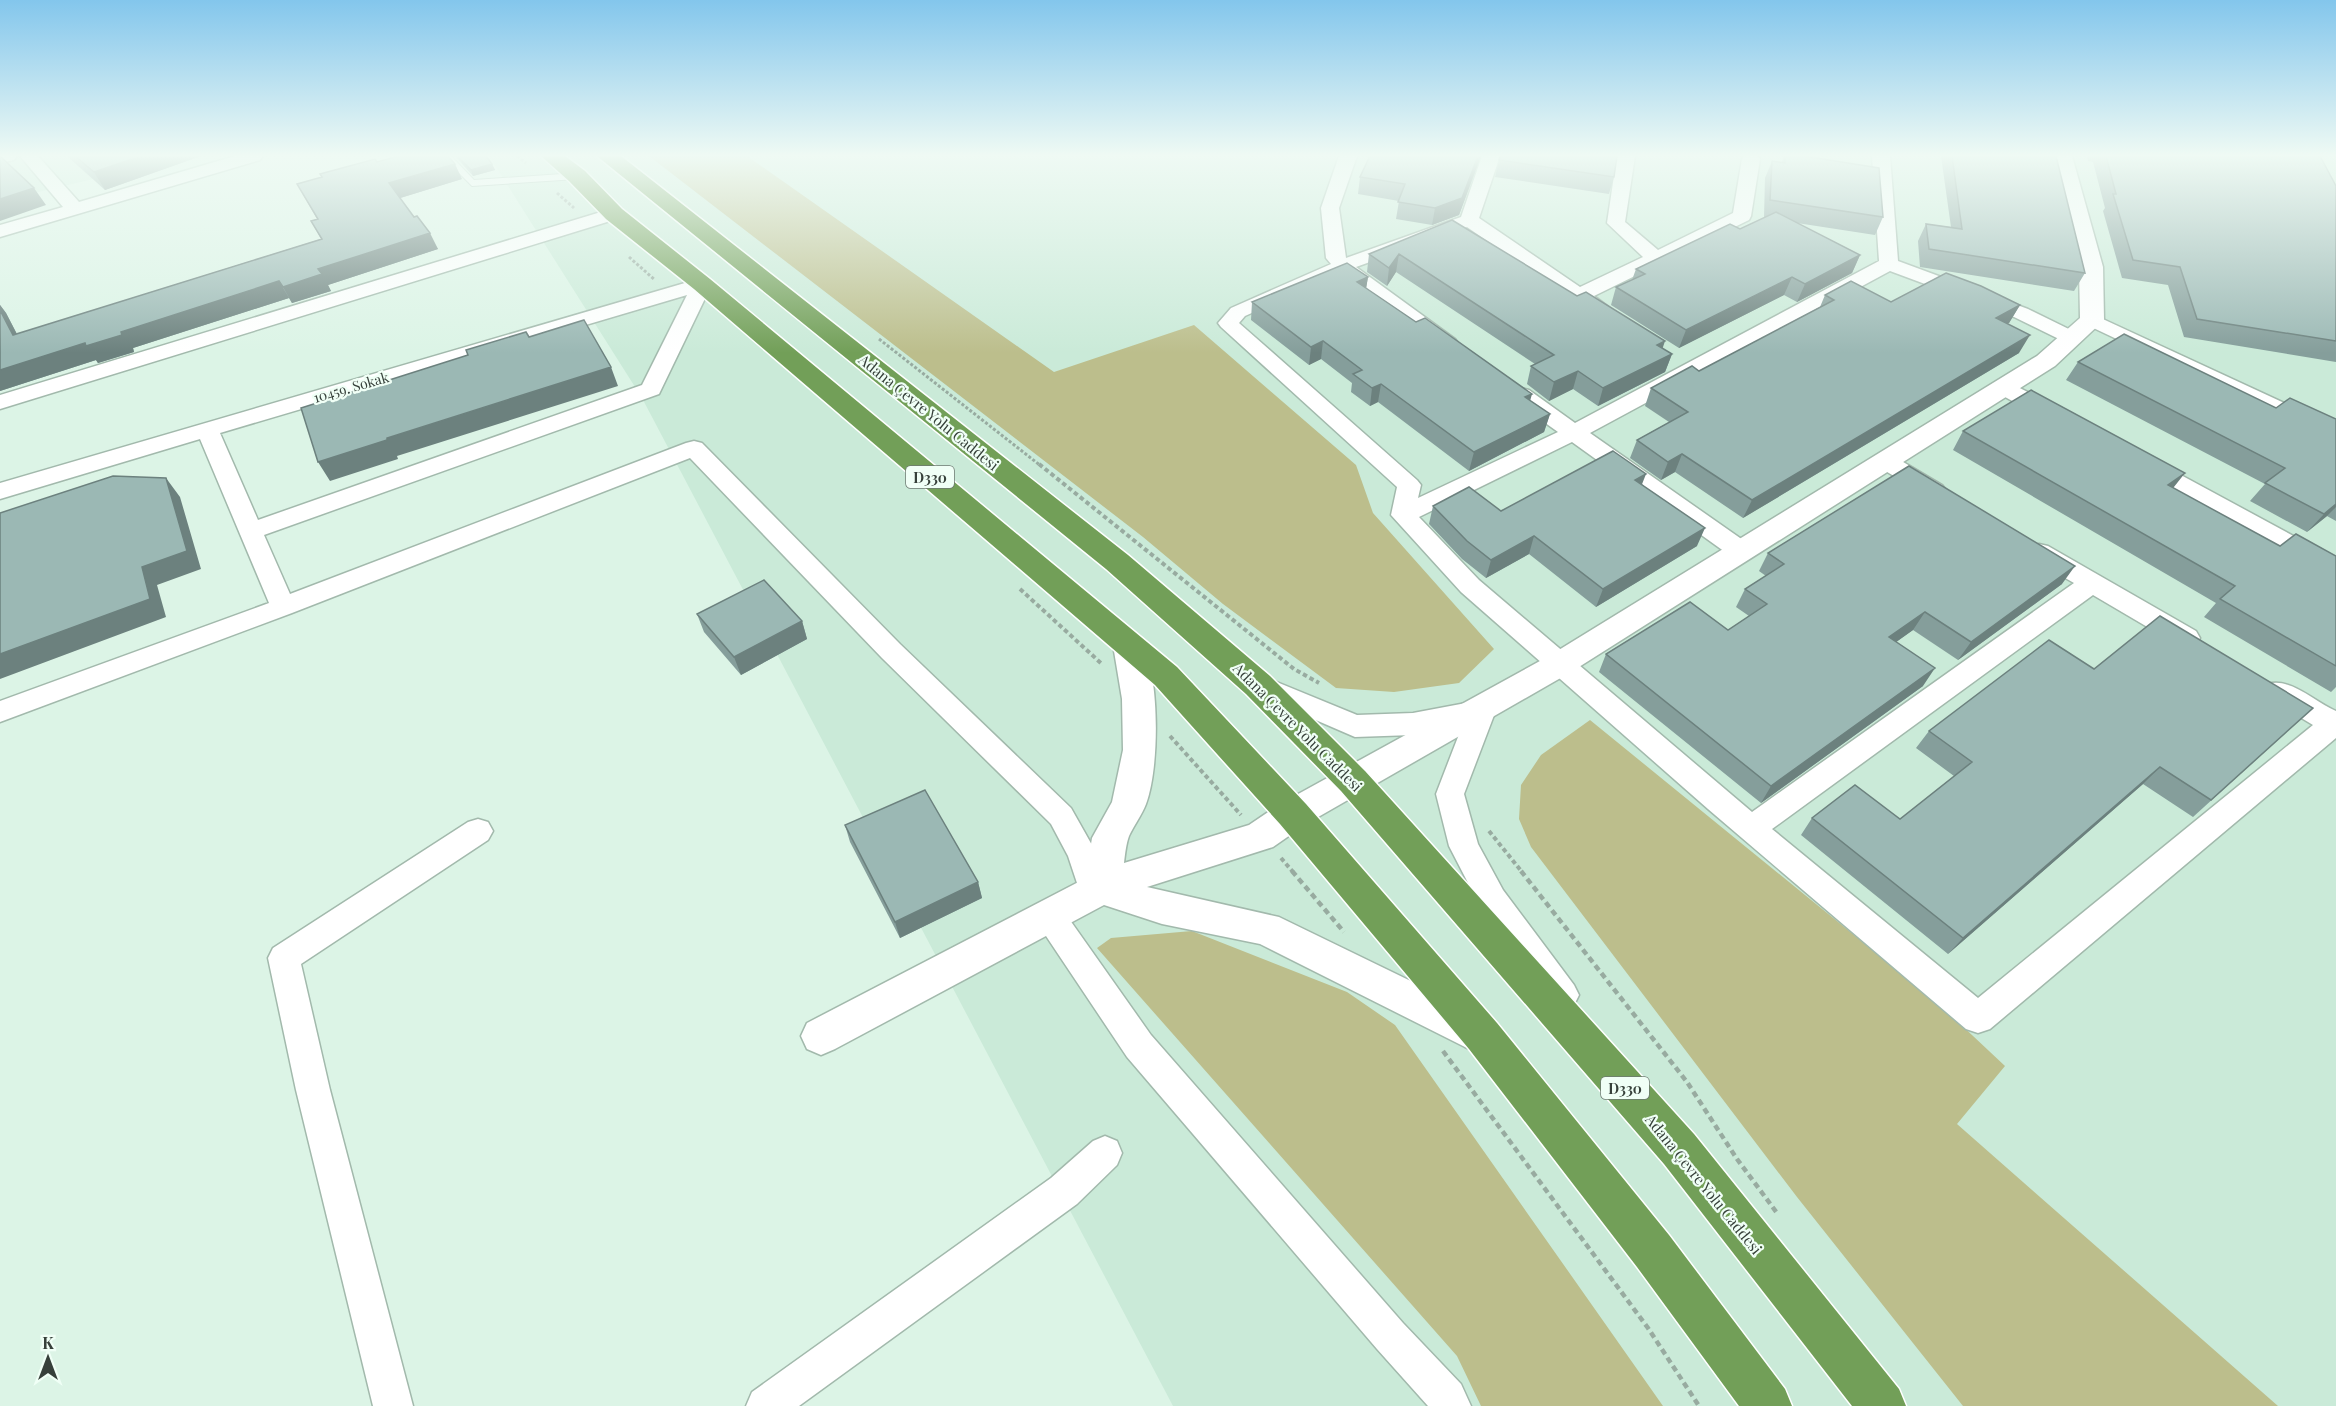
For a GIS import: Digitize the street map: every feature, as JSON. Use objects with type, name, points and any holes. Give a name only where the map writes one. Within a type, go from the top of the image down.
[{"type":"highway","name":"D330","points":[[624,222],[702,284],[1166,676],[1293,814],[1483,1035],[1653,1251],[1768,1406]]},
{"type":"highway","name":"Adana Çevre Yolu Caddesi","points":[[690,222],[1117,562],[1258,685],[1353,781],[1679,1149],[1882,1406]]},
{"type":"street","points":[[0,231],[32,222]]},
{"type":"street","points":[[0,402],[589,222]]},
{"type":"street","points":[[1332,222],[1336,258],[1342,266],[1467,356]]},
{"type":"street","points":[[1403,515],[1409,485],[1228,323],[1239,312],[1342,266],[1465,222]]},
{"type":"street","points":[[1471,222],[1577,296],[1626,326]]},
{"type":"street","points":[[1616,222],[1656,258]]},
{"type":"street","points":[[1577,296],[1731,222]]},
{"type":"street","points":[[1886,222],[1889,264]]},
{"type":"street","points":[[821,1035],[1103,887],[1260,836],[1293,814],[1482,710],[1560,664],[2046,361],[2082,329],[2091,267],[2079,222]]},
{"type":"street","points":[[1403,515],[1573,433],[1889,264],[2021,313],[2082,329],[2336,435]]},
{"type":"street","points":[[250,531],[651,390],[702,284]]},
{"type":"street","name":"10459. Sokak","points":[[0,491],[702,284]]},
{"type":"street","points":[[1674,356],[1694,369]]},
{"type":"street","points":[[1506,384],[1741,551]]},
{"type":"street","points":[[2004,387],[2077,427]]},
{"type":"street","points":[[207,429],[283,607]]},
{"type":"street","points":[[0,712],[283,607],[694,448],[891,651],[1061,816],[1103,887],[1162,908],[1266,929],[1483,1035]]},
{"type":"street","points":[[2128,456],[2336,570]]},
{"type":"street","points":[[1885,461],[1954,502]]},
{"type":"street","points":[[1403,515],[1470,586],[1978,1018],[2335,724],[2253,677]]},
{"type":"street","points":[[2023,542],[2203,647]]},
{"type":"street","points":[[1752,828],[2092,583]]},
{"type":"street","points":[[1103,887],[1110,838],[1129,803],[1140,750],[1138,699],[1129,645]]},
{"type":"street","points":[[1258,685],[1355,726],[1413,724],[1482,710]]},
{"type":"street","points":[[1482,710],[1450,794],[1464,846],[1492,900],[1679,1149]]},
{"type":"street","points":[[393,1406],[313,1090],[284,958],[478,831]]},
{"type":"street","points":[[1049,915],[1139,1046],[1390,1336],[1447,1398],[1451,1406]]},
{"type":"street","points":[[766,1406],[1064,1191],[1105,1153]]},
{"type":"shaded area","points":[[530,222],[2336,222],[2336,1406],[1173,1406],[642,398]]},
{"type":"green space","points":[[734,222],[840,222],[1054,372],[1194,325],[1356,465],[1373,513],[1494,649],[1459,683],[1394,692],[1336,688],[1223,604],[1143,537]]},
{"type":"green space","points":[[1590,720],[1940,1005],[2005,1066],[1957,1124],[2278,1406],[1963,1406],[1797,1197],[1531,847],[1519,819],[1521,785],[1541,755]]},
{"type":"green space","points":[[1192,931],[1347,992],[1395,1025],[1663,1406],[1481,1406],[1457,1356],[1097,948],[1111,938]]},
{"type":"building","points":[[311,222],[421,222],[430,233],[318,269],[322,274],[283,287],[279,281],[121,332],[122,335],[86,346],[85,343],[0,370],[0,310],[13,335],[322,239]]},
{"type":"building","points":[[1448,222],[1455,222],[1577,296],[1586,292],[1665,341],[1657,345],[1672,354],[1603,388],[1578,371],[1554,382],[1531,366],[1554,355],[1399,254],[1389,268],[1369,254]]},
{"type":"building","points":[[1756,222],[1795,222],[1860,255],[1805,284],[1792,277],[1686,330],[1616,287],[1645,274],[1636,269],[1730,224],[1740,229]]},
{"type":"building","points":[[1961,222],[2072,222],[2085,273],[1929,249],[1926,224],[1962,229]]},
{"type":"building","points":[[2121,222],[2336,222],[2336,341],[2197,319],[2180,267],[2133,260]]},
{"type":"building","points":[[1347,263],[1368,277],[1357,282],[1416,322],[1425,318],[1532,394],[1525,397],[1550,414],[1474,452],[1381,384],[1372,388],[1353,374],[1362,370],[1323,341],[1311,347],[1252,302]]},
{"type":"building","points":[[1946,273],[1981,286],[2020,305],[1996,318],[2030,335],[1752,500],[1682,454],[1668,462],[1637,440],[1688,412],[1651,388],[1692,366],[1699,371],[1834,300],[1825,295],[1851,281],[1891,302]]},
{"type":"building","points":[[584,320],[611,367],[318,462],[301,408],[468,355],[466,350],[526,332],[529,337]]},
{"type":"building","points":[[2124,334],[2276,408],[2290,398],[2336,419],[2336,504],[2324,514],[2265,483],[2285,468],[2078,362]]},
{"type":"building","points":[[2031,390],[2185,473],[2168,485],[2280,546],[2296,534],[2336,556],[2336,666],[2220,599],[2235,586],[1963,431]]},
{"type":"building","points":[[1613,451],[1646,474],[1635,480],[1705,528],[1603,589],[1534,536],[1491,560],[1467,541],[1433,506],[1469,487],[1501,511]]},
{"type":"building","points":[[1909,466],[2075,566],[1971,642],[1925,612],[1889,637],[1935,668],[1771,786],[1606,654],[1690,602],[1728,630],[1767,604],[1745,589],[1784,564],[1768,553]]},
{"type":"building","points":[[113,476],[166,478],[187,551],[142,567],[150,599],[0,654],[0,513]]},
{"type":"building","points":[[764,580],[802,621],[734,657],[697,614]]},
{"type":"building","points":[[2160,616],[2313,708],[2211,800],[2160,767],[1963,938],[1812,818],[1855,785],[1900,819],[1972,762],[1929,731],[2049,640],[2094,669]]},
{"type":"building","points":[[925,790],[978,882],[895,922],[845,825]]}]
